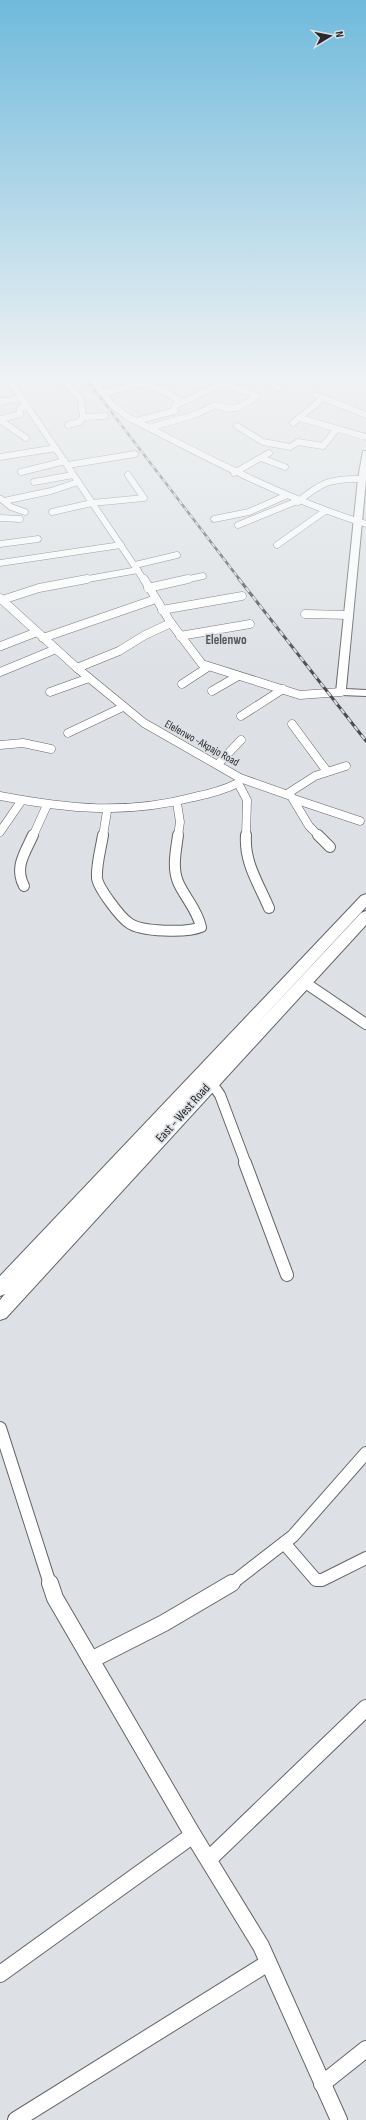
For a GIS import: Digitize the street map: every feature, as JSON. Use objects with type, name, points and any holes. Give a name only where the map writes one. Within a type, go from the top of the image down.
[{"type":"main road","name":"East - West Road","points":[[0,1288],[366,899]]},
{"type":"main road","name":"East - West Road","points":[[0,1312],[366,916]]},
{"type":"street","points":[[34,482],[54,478]]},
{"type":"street","points":[[75,478],[121,545],[162,610],[198,660],[208,667],[306,696],[341,692],[366,693]]},
{"type":"street","points":[[52,512],[92,503],[144,498],[130,478]]},
{"type":"street","points":[[245,478],[297,501],[362,522]]},
{"type":"street","points":[[238,525],[297,501],[312,489],[330,479],[362,479],[362,522],[349,615],[341,692]]},
{"type":"street","points":[[2,499],[51,491],[78,482]]},
{"type":"street","points":[[214,519],[249,512],[284,496]]},
{"type":"street","points":[[2,499],[11,507],[25,512]]},
{"type":"street","points":[[277,545],[325,511]]},
{"type":"street","points":[[0,518],[20,519]]},
{"type":"street","points":[[0,544],[38,539]]},
{"type":"street","points":[[0,562],[121,545]]},
{"type":"street","points":[[1,599],[39,588],[136,568],[177,555]]},
{"type":"street","points":[[148,588],[203,576]]},
{"type":"street","points":[[162,610],[242,596]]},
{"type":"street","name":"Elelenwo -Akpajo Road","points":[[0,796],[76,810],[134,810],[177,803],[239,781],[236,774],[156,730],[123,707],[43,638],[1,599]]},
{"type":"street","points":[[43,638],[156,599]]},
{"type":"street","points":[[305,614],[349,615]]},
{"type":"street","points":[[77,668],[119,650],[145,635],[171,623]]},
{"type":"street","points":[[180,636],[250,624]]},
{"type":"street","points":[[1,646],[37,632]]},
{"type":"street","points":[[0,672],[56,649]]},
{"type":"street","points":[[182,684],[208,667]]},
{"type":"street","points":[[212,692],[238,676]]},
{"type":"street","points":[[50,692],[89,678]]},
{"type":"street","points":[[241,716],[283,689]]},
{"type":"street","points":[[68,733],[123,707]]},
{"type":"street","points":[[292,724],[326,770]]},
{"type":"street","points":[[218,764],[241,740]]},
{"type":"street","points":[[0,745],[23,743],[51,749]]},
{"type":"street","points":[[290,796],[305,780],[326,770],[346,766]]},
{"type":"street","points":[[239,781],[290,796],[360,821]]},
{"type":"street","points":[[239,781],[245,792],[248,804],[247,856],[269,908]]},
{"type":"street","points":[[290,796],[309,826],[330,846]]},
{"type":"street","points":[[0,832],[22,800]]},
{"type":"street","points":[[107,811],[97,879],[108,900],[128,923],[135,926],[170,932],[192,931],[201,927],[198,912],[181,887],[175,868],[181,820],[177,803]]},
{"type":"street","points":[[24,886],[19,877],[20,864],[46,805]]},
{"type":"street","points":[[304,982],[364,1019]]},
{"type":"street","points":[[211,1082],[220,1096],[287,1275]]},
{"type":"street","points":[[0,1428],[55,1598],[192,1835],[209,1859],[261,1946],[339,2120]]},
{"type":"street","points":[[91,1660],[164,1623],[237,1580],[293,1536],[366,1453]]},
{"type":"street","points":[[284,1543],[316,1580],[322,1580],[366,1558]]},
{"type":"street","points":[[209,1859],[366,1708]]},
{"type":"street","points":[[0,1974],[192,1835]]},
{"type":"street","points":[[16,2120],[268,1963]]},
{"type":"street","points":[[322,2084],[366,2048]]},
{"type":"railway","points":[[162,478],[240,580]]},
{"type":"railway","points":[[239,579],[366,741]]},
{"type":"district","name":"Elelenwo","points":[[226,640]]}]
